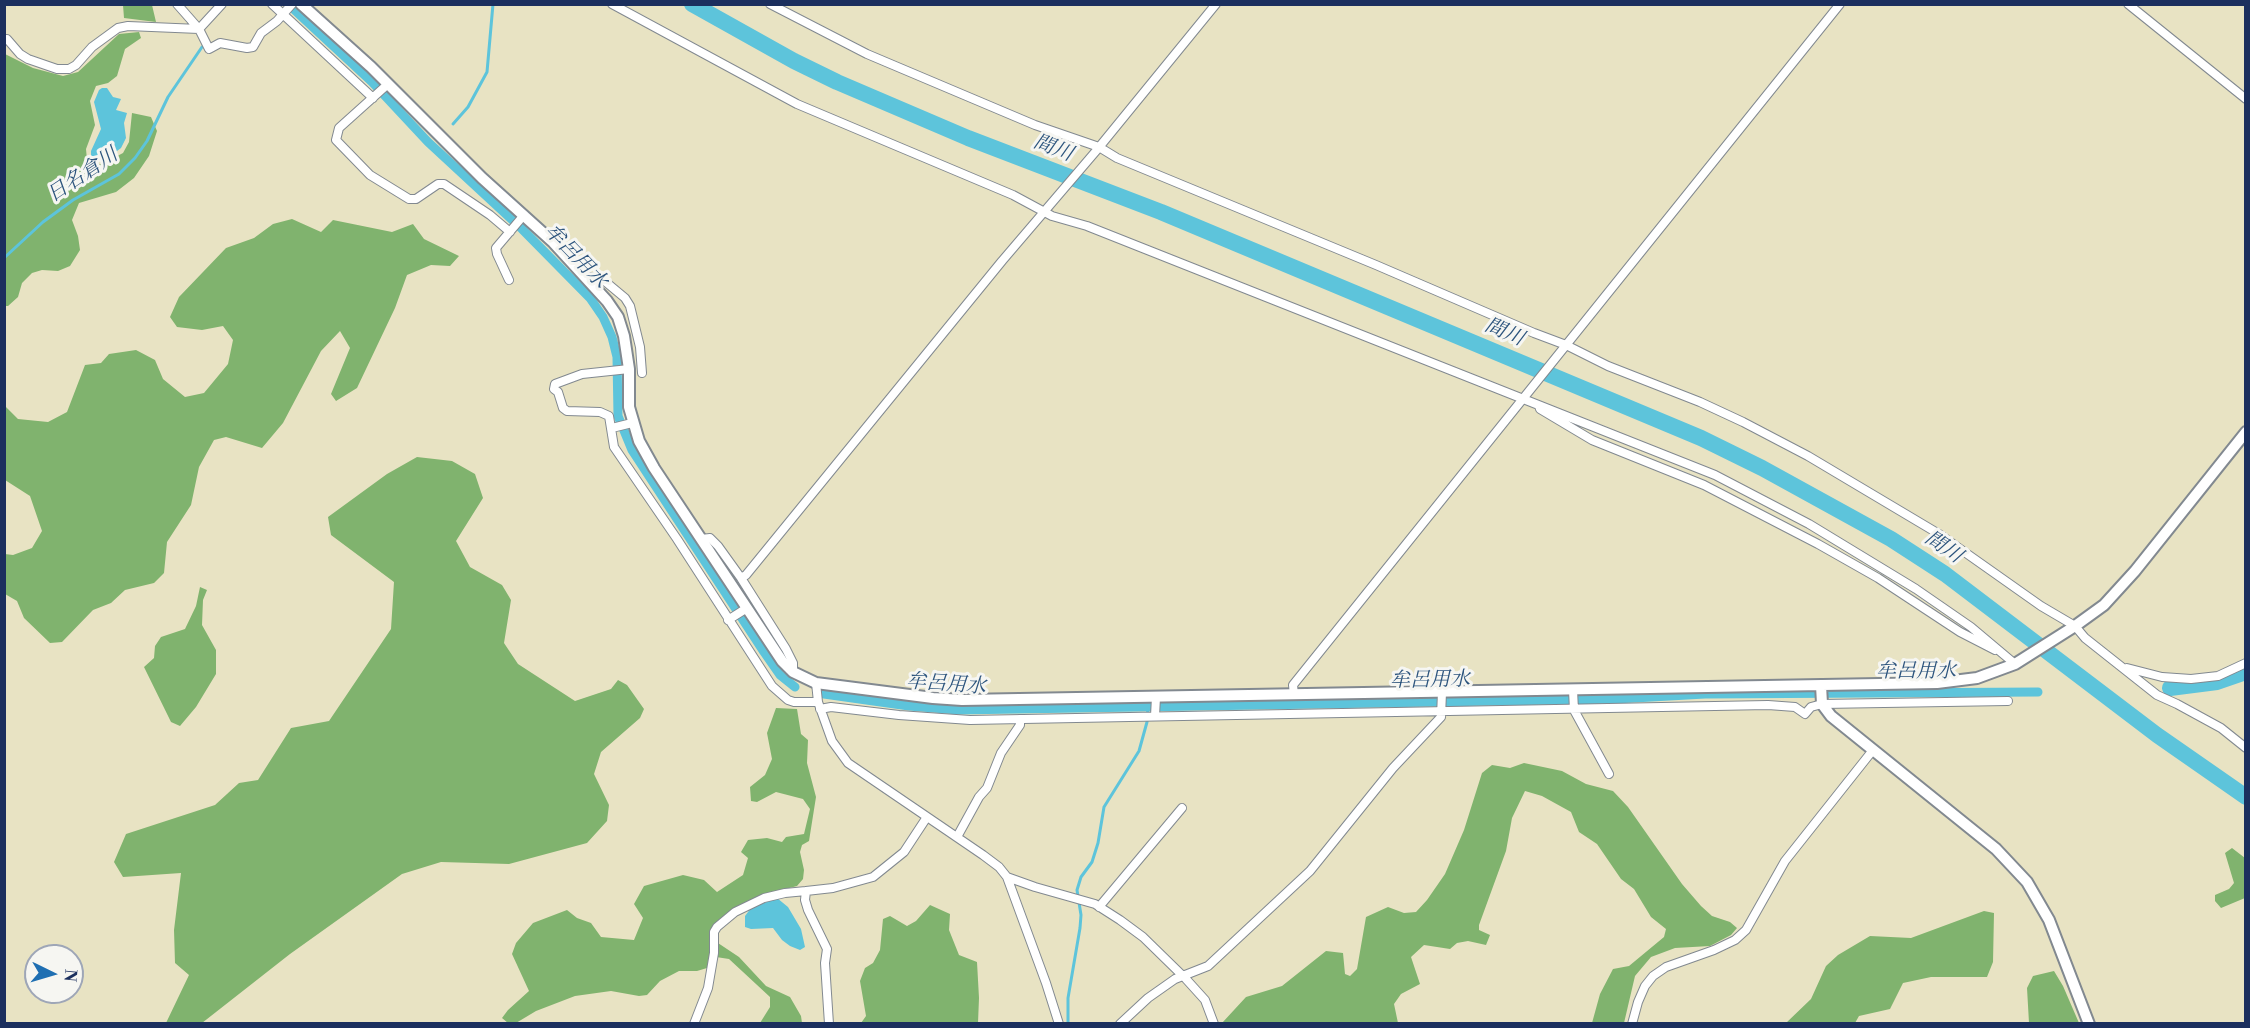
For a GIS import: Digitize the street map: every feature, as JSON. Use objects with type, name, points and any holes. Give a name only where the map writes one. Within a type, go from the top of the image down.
[{"type":"street","points":[[177,4],[199,29],[209,49],[220,42],[247,48],[253,47],[261,33],[292,4]]},
{"type":"street","points":[[4,39],[7,39],[20,54],[28,58],[57,69],[69,69],[117,28],[128,26],[199,29],[222,4]]},
{"type":"street","points":[[272,4],[374,97]]},
{"type":"street","points":[[301,4],[522,219],[587,277],[618,317],[624,336],[629,423],[654,468],[744,610],[782,661],[793,672],[816,683],[962,700],[1573,692],[1818,699],[2008,701]]},
{"type":"street","points":[[612,4],[796,104],[1045,210],[1682,461],[1773,505],[1860,554],[1916,589],[2017,662]]},
{"type":"street","points":[[770,4],[878,59],[1377,265],[1608,366],[1700,402],[1808,456],[1930,528],[2085,638],[2157,695],[2221,728],[2246,748]]},
{"type":"street","points":[[741,578],[1216,4]]},
{"type":"street","points":[[1294,694],[1293,685],[1840,4]]},
{"type":"street","points":[[2128,4],[2246,99]]},
{"type":"street","points":[[387,86],[339,128],[336,140],[366,171],[410,199],[416,199],[438,184],[444,184],[511,231]]},
{"type":"street","points":[[508,280],[496,248],[522,219]]},
{"type":"street","points":[[587,277],[601,278],[625,298],[630,306],[640,347],[642,373]]},
{"type":"street","points":[[627,369],[608,369],[582,374],[555,384],[554,389],[561,398],[563,408],[575,412],[606,413],[614,428],[612,439],[614,447],[730,619],[772,686],[788,700],[794,702],[939,719],[1768,705],[1795,707],[1805,714],[1818,699],[1977,678],[2017,662],[2071,628],[2116,593],[2246,432]]},
{"type":"street","points":[[1538,405],[1540,409],[1592,440],[1704,485],[1760,512],[1878,578],[1960,632],[1995,650],[1999,649]]},
{"type":"street","points":[[614,428],[629,423]]},
{"type":"street","points":[[701,539],[710,538],[741,578],[786,649],[793,663],[793,672]]},
{"type":"street","points":[[730,619],[744,610]]},
{"type":"street","points":[[2122,667],[2162,677],[2191,679],[2218,676],[2246,663]]},
{"type":"street","points":[[816,683],[819,705],[832,741],[848,763],[999,867],[1007,877],[1059,1023]]},
{"type":"street","points":[[1573,692],[1573,709],[1609,774]]},
{"type":"street","points":[[1120,1023],[1148,998],[1182,975],[1208,966],[1310,871],[1393,768],[1441,717],[1442,694]]},
{"type":"street","points":[[1152,715],[1156,698]]},
{"type":"street","points":[[1818,699],[1831,716],[1996,849],[2027,882],[2049,920],[2089,1023]]},
{"type":"street","points":[[957,837],[979,797],[987,788],[1001,753],[1020,725],[1020,719]]},
{"type":"street","points":[[1632,1023],[1645,986],[1653,976],[1666,967],[1735,940],[1746,930],[1785,861],[1873,750]]},
{"type":"street","points":[[1099,907],[1182,808]]},
{"type":"street","points":[[694,1023],[708,988],[714,952],[714,932],[717,927],[735,912],[764,898],[784,893],[833,888],[873,878],[904,852],[927,817]]},
{"type":"street","points":[[1007,877],[1099,907],[1143,937],[1205,1000],[1214,1023]]},
{"type":"street","points":[[806,891],[805,900],[808,910],[827,949],[825,963],[829,1023]]},
{"type":"green space","points":[[123,5],[152,5],[156,22],[124,18]]},
{"type":"green space","points":[[139,32],[141,38],[125,49],[117,76],[108,83],[96,86],[90,101],[95,125],[86,149],[87,160],[93,165],[102,164],[123,153],[129,142],[132,113],[151,117],[157,131],[149,156],[134,178],[116,192],[79,203],[72,220],[80,250],[70,266],[58,271],[42,270],[32,273],[22,283],[18,297],[5,306],[5,54],[33,68],[63,76],[78,72],[119,34]]},
{"type":"green space","points":[[292,219],[321,232],[333,220],[392,232],[413,224],[424,239],[459,256],[450,266],[431,265],[407,275],[395,308],[357,388],[336,401],[331,394],[350,348],[340,331],[321,351],[283,423],[262,448],[226,437],[214,440],[199,467],[191,505],[167,542],[164,573],[154,583],[125,590],[111,603],[93,610],[62,642],[50,643],[24,618],[17,601],[5,594],[5,554],[13,555],[32,548],[42,531],[30,496],[5,480],[5,406],[18,419],[48,422],[67,412],[85,365],[101,363],[109,354],[136,350],[155,360],[163,379],[185,397],[204,393],[228,364],[233,340],[223,326],[202,330],[177,327],[170,317],[179,297],[226,248],[254,238],[273,224]]},
{"type":"green space","points":[[417,457],[452,461],[475,474],[483,498],[456,541],[470,567],[502,585],[511,600],[504,643],[518,664],[575,701],[611,689],[618,680],[627,685],[644,709],[640,718],[601,752],[594,774],[609,805],[607,821],[587,843],[509,864],[441,862],[402,874],[290,954],[202,1023],[166,1023],[189,975],[175,963],[174,930],[181,873],[123,877],[114,862],[126,834],[215,805],[239,783],[258,780],[291,728],[329,721],[391,629],[394,582],[331,535],[328,517],[387,474]]},
{"type":"green space","points":[[200,587],[207,590],[203,600],[202,625],[216,650],[216,674],[196,707],[180,726],[171,722],[144,667],[154,658],[155,646],[161,637],[185,629],[196,606]]},
{"type":"green space","points":[[776,708],[797,709],[801,734],[808,740],[807,763],[816,797],[809,841],[802,845],[800,852],[804,870],[803,879],[797,886],[759,896],[715,926],[718,943],[739,957],[766,986],[790,997],[801,1016],[802,1023],[760,1023],[770,1007],[770,997],[729,959],[716,957],[707,968],[697,971],[679,971],[660,981],[647,995],[639,996],[611,991],[575,996],[536,1011],[516,1023],[508,1023],[502,1018],[529,991],[512,954],[516,943],[533,923],[567,910],[577,918],[591,923],[601,937],[634,940],[643,918],[634,904],[644,886],[683,875],[704,880],[717,892],[743,875],[748,858],[741,852],[748,840],[767,838],[782,842],[786,837],[804,834],[810,809],[803,799],[776,792],[757,802],[751,801],[750,787],[765,775],[772,759],[767,733]]},
{"type":"green space","points":[[1524,763],[1562,771],[1586,784],[1613,791],[1628,807],[1682,884],[1701,906],[1712,916],[1730,922],[1737,928],[1731,935],[1710,946],[1675,948],[1651,957],[1635,976],[1624,1023],[1592,1023],[1600,994],[1613,969],[1629,966],[1664,937],[1666,929],[1651,917],[1634,889],[1621,879],[1597,844],[1579,832],[1571,812],[1542,796],[1525,791],[1512,818],[1506,851],[1479,925],[1479,930],[1490,935],[1486,945],[1468,941],[1457,943],[1450,949],[1424,945],[1411,957],[1420,984],[1401,994],[1394,1004],[1398,1023],[1222,1023],[1246,997],[1282,986],[1326,951],[1343,953],[1345,974],[1350,976],[1357,969],[1366,917],[1388,907],[1404,913],[1416,912],[1445,874],[1464,830],[1482,773],[1492,765],[1510,768]]},
{"type":"green space","points":[[2232,848],[2245,858],[2245,898],[2221,908],[2215,901],[2215,895],[2229,889],[2234,883],[2225,853]]},
{"type":"green space","points":[[930,905],[950,914],[949,930],[959,955],[977,962],[978,1023],[861,1023],[866,1016],[860,981],[865,968],[873,963],[880,950],[883,919],[890,916],[907,926],[916,921]]},
{"type":"green space","points":[[1984,911],[1994,913],[1993,962],[1987,977],[1931,977],[1903,983],[1890,1009],[1859,1016],[1855,1023],[1786,1023],[1811,999],[1826,966],[1838,955],[1870,936],[1911,938]]},
{"type":"green space","points":[[2054,971],[2079,1023],[2029,1023],[2027,988],[2033,976]]},
{"type":"water","points":[[102,88],[107,88],[113,97],[121,99],[116,110],[127,113],[124,123],[126,138],[121,148],[113,154],[95,161],[91,159],[91,151],[101,129],[94,102]]},
{"type":"water","points":[[777,898],[788,907],[801,929],[805,947],[800,950],[782,940],[773,928],[745,927],[745,916],[751,908]]},
{"type":"waterway","name":"牟呂用水","points":[[288,4],[372,82],[428,142],[522,229],[590,298],[603,317],[612,337],[617,357],[618,416],[632,450],[764,652],[780,675],[795,687]]},
{"type":"waterway","points":[[453,124],[468,107],[487,72],[493,4]]},
{"type":"waterway","name":"間川","points":[[692,4],[794,61],[837,82],[968,138],[1161,212],[1701,438],[1762,468],[1891,539],[1945,574],[2157,735],[2246,797]]},
{"type":"waterway","name":"日名倉川","points":[[4,258],[43,222],[73,200],[119,174],[135,158],[147,141],[168,97],[202,47]]},
{"type":"waterway","name":"牟呂用水","points":[[2170,688],[2217,682],[2246,672]]},
{"type":"waterway","name":"牟呂用水","points":[[824,694],[909,706],[958,710],[1616,699],[1705,694],[2038,692]]},
{"type":"waterway","points":[[1068,1024],[1068,998],[1081,915],[1077,890],[1081,877],[1092,862],[1098,843],[1104,807],[1139,751],[1147,722],[1148,705]]}]
